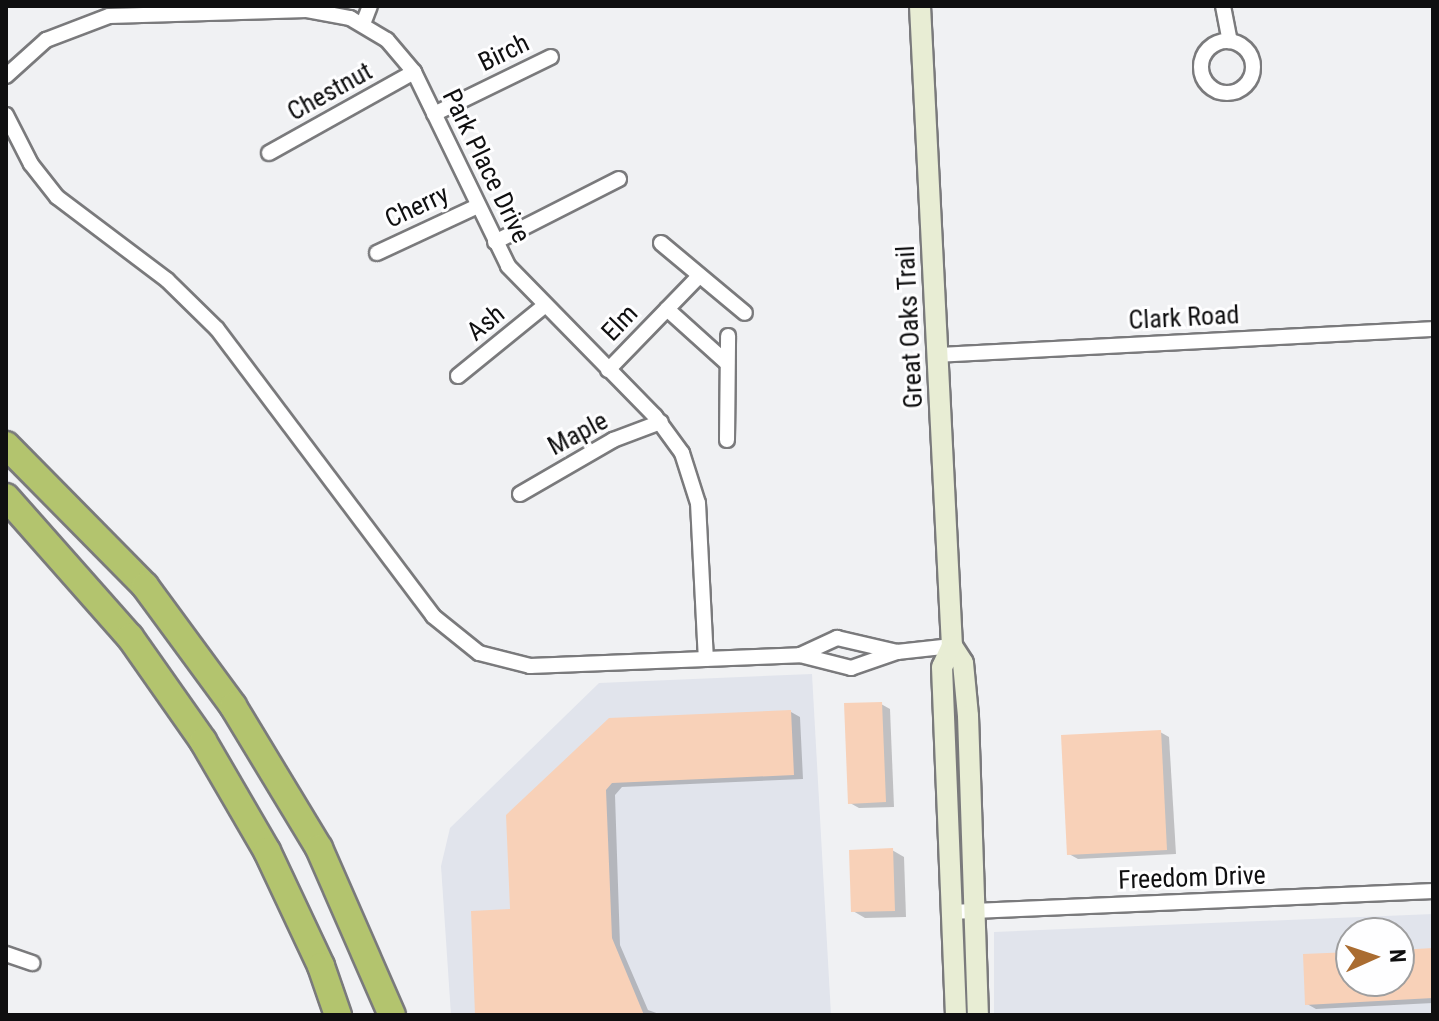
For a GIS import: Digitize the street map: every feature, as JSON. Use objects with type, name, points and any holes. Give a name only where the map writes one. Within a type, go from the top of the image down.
[{"type":"highway","points":[[6,445],[145,586],[233,706],[319,848],[392,1015]]},
{"type":"highway","points":[[6,497],[130,637],[203,741],[294,905],[338,1015]]},
{"type":"street","points":[[363,24],[370,6]]},
{"type":"street","name":"Great Oaks Trail","points":[[920,6],[952,646],[942,667],[956,1015]]},
{"type":"street","points":[[1223,6],[1230,41]]},
{"type":"street","name":"Park Place Drive","points":[[7,73],[56,34],[108,11],[307,10],[363,24],[387,40],[414,72],[495,242],[523,286],[661,422],[682,453],[698,503],[706,659]]},
{"type":"street","name":"Birch","points":[[434,114],[551,57]]},
{"type":"street","name":"Chestnut","points":[[269,153],[414,72]]},
{"type":"street","points":[[6,115],[31,164],[57,197],[167,280],[217,329],[309,457],[455,638],[496,660],[530,666],[800,655],[851,668],[897,652],[952,646]]},
{"type":"street","points":[[495,242],[619,179]]},
{"type":"street","name":"Cherry","points":[[377,253],[478,206]]},
{"type":"street","points":[[661,243],[698,277],[745,313]]},
{"type":"street","name":"Elm","points":[[608,370],[698,277]]},
{"type":"street","name":"Ash","points":[[458,376],[544,306]]},
{"type":"street","name":"Elm","points":[[667,309],[727,363]]},
{"type":"street","name":"Clark Road","points":[[937,355],[1433,329]]},
{"type":"street","points":[[727,440],[728,336]]},
{"type":"street","name":"Maple","points":[[520,494],[613,440],[661,422]]},
{"type":"street","points":[[800,655],[837,638],[897,652]]},
{"type":"street","name":"Great Oaks Trail","points":[[952,646],[963,663],[968,716],[978,1015]]},
{"type":"street","name":"Freedom Drive","points":[[952,912],[1433,891]]},
{"type":"street","points":[[6,954],[32,963]]},
{"type":"shaded area","points":[[812,674],[831,1015],[451,1015],[441,866],[450,828],[599,683]]},
{"type":"shaded area","points":[[1433,914],[1433,1015],[994,1015],[994,932],[1335,918],[1335,997],[1415,997],[1415,917],[1360,917]]},
{"type":"building","points":[[882,702],[886,802],[848,804],[844,703]]},
{"type":"building","points":[[791,710],[794,775],[612,783],[606,790],[612,938],[644,1015],[475,1015],[471,911],[510,909],[506,815],[609,718]]},
{"type":"building","points":[[1161,730],[1167,850],[1067,855],[1061,735]]},
{"type":"building","points":[[893,848],[895,911],[851,912],[849,850]]},
{"type":"building","points":[[1433,948],[1433,998],[1305,1005],[1303,954],[1335,953],[1335,997],[1415,997],[1415,949]]}]
